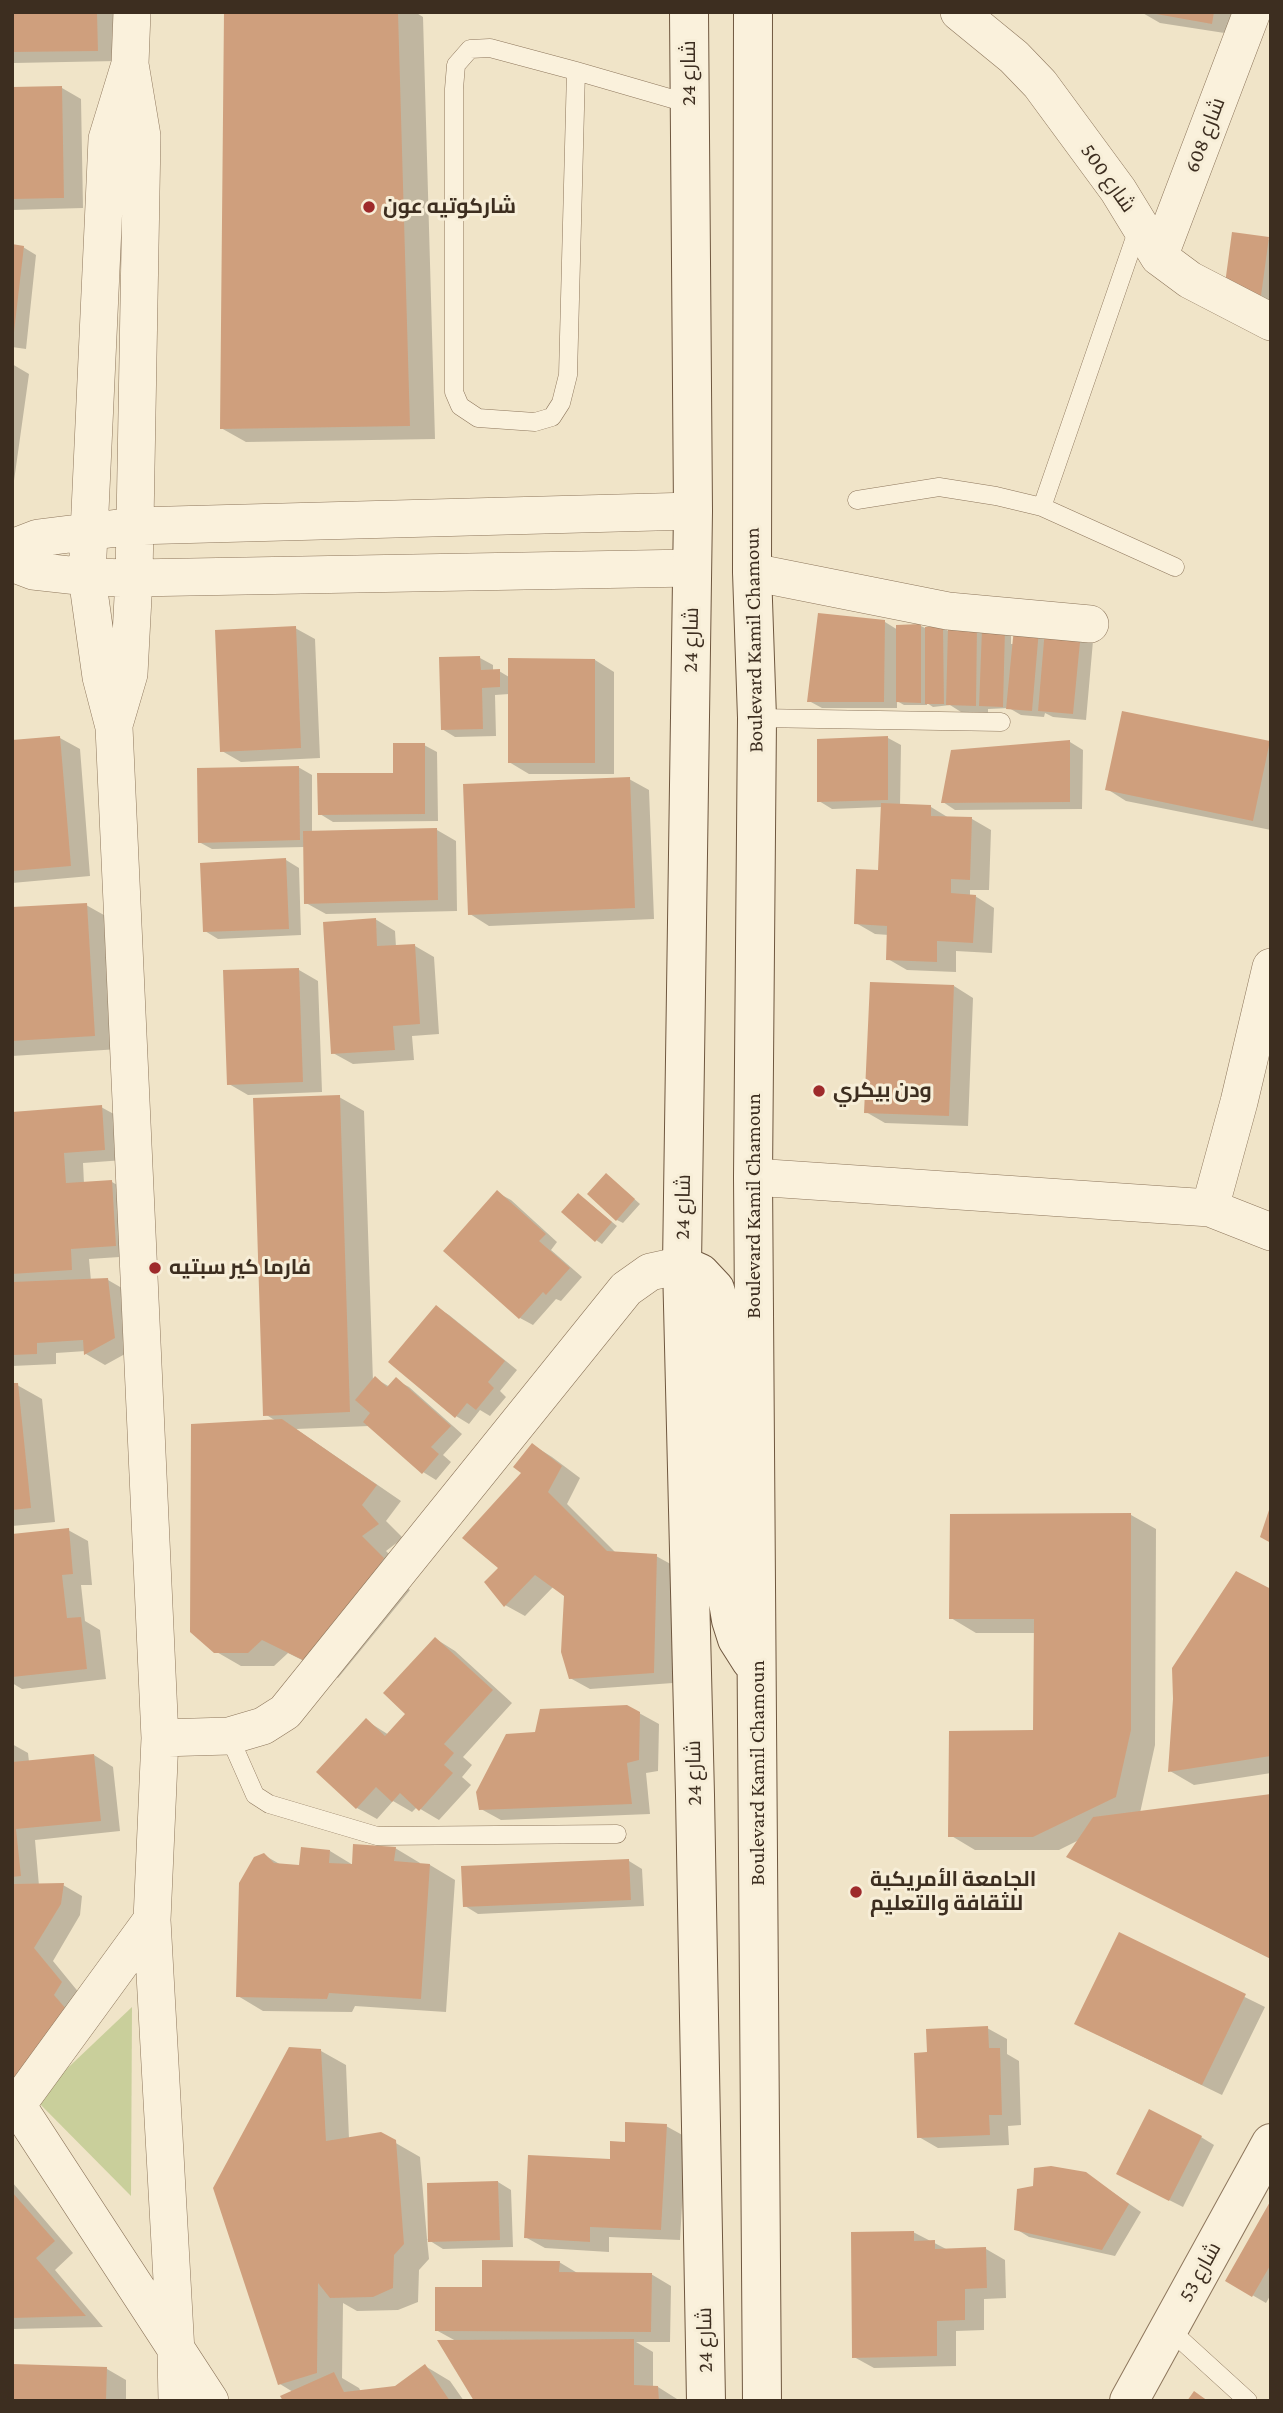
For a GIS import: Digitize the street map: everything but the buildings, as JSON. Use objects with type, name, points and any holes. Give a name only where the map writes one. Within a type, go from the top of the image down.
[{"type":"main road","name":"شارع 24","points":[[689,12],[693,511],[682,1265],[706,2401]]},
{"type":"main road","name":"Boulevard Kamil Chamoun","points":[[753,12],[752,572],[757,718],[753,1177],[762,2401]]},
{"type":"main road","points":[[682,1265],[699,1273],[715,1289],[721,1311],[728,1602],[730,1620],[737,1639],[757,1671]]},
{"type":"main road","name":"شارع 53","points":[[1129,2401],[1271,2143]]},
{"type":"street","points":[[114,727],[129,674],[134,578],[142,136],[130,64],[132,12]]},
{"type":"street","name":"شارع 500","points":[[959,12],[1014,57],[1040,84],[1118,190],[1158,257],[1190,280],[1271,322]]},
{"type":"street","name":"شارع 608","points":[[1158,257],[1252,12]]},
{"type":"street","points":[[130,64],[107,139],[87,577],[101,677],[114,727],[160,1738],[152,1920],[177,2401]]},
{"type":"street","points":[[12,548],[38,538],[134,526],[693,511]]},
{"type":"street","points":[[12,563],[33,571],[87,577],[134,578],[692,568]]},
{"type":"street","points":[[752,572],[948,611],[1090,624]]},
{"type":"street","points":[[1210,1208],[1239,1102],[1271,967]]},
{"type":"street","points":[[753,1177],[1210,1208],[1271,1231]]},
{"type":"street","points":[[160,1738],[229,1736],[263,1726],[285,1712],[626,1289],[650,1272],[682,1265]]},
{"type":"street","points":[[152,1920],[15,2105],[210,2401]]},
{"type":"lane","points":[[576,71],[568,375],[561,403],[552,417],[535,422],[478,418],[460,406],[454,392],[456,65],[470,49],[490,48],[576,71],[690,104]]},
{"type":"lane","points":[[1042,507],[1140,226]]},
{"type":"lane","points":[[857,500],[939,487],[996,496],[1042,507],[1175,568]]},
{"type":"lane","points":[[757,718],[1001,722]]},
{"type":"lane","points":[[229,1736],[255,1795],[269,1804],[377,1836],[617,1834]]},
{"type":"lane","points":[[1169,2329],[1248,2401]]},
{"type":"green space","points":[[132,2007],[131,2196],[35,2099]]},
{"type":"place","name":"شاركوتيه عون","points":[[369,207]]},
{"type":"place","name":"ودن بيكري","points":[[819,1091]]},
{"type":"place","name":"فارما كير سبتيه","points":[[155,1268]]},
{"type":"place","name":"الجامعة الأمريكية للثقافة والتعليم","points":[[856,1892]]}]
